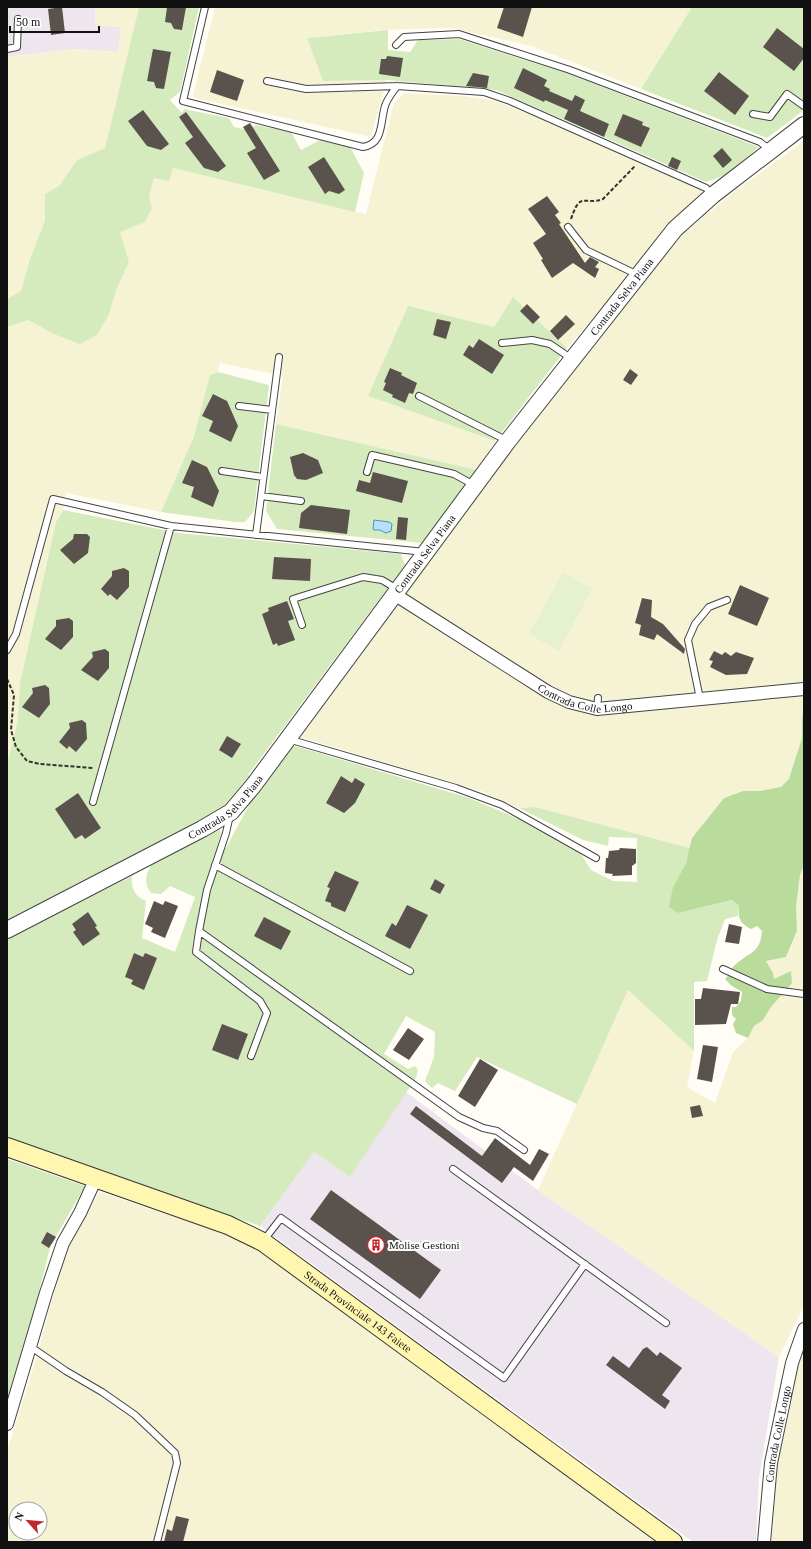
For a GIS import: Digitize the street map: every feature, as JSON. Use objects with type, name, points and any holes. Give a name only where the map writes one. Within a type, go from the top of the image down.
[{"type":"main road","name":"Strada Provinciale 143 Faiete","points":[[7,1147],[228,1225],[263,1242],[673,1542]]},
{"type":"street","name":"Contrada Selva Piana","points":[[7,930],[148,858],[230,812],[253,786],[286,739],[508,441],[675,229],[713,195],[804,125]]},
{"type":"street","name":"Contrada Colle Longo","points":[[396,591],[548,692],[569,702],[598,704],[700,699],[804,689]]},
{"type":"street","points":[[7,1424],[46,1293],[63,1243],[80,1213],[96,1178]]},
{"type":"street","name":"Contrada Colle Longo","points":[[764,1542],[771,1463],[792,1363],[804,1329]]},
{"type":"lane","points":[[205,7],[183,101],[363,147],[370,146],[376,142],[382,127],[385,105],[397,86]]},
{"type":"lane","points":[[7,49],[16,47],[18,19]]},
{"type":"lane","points":[[396,45],[404,37],[460,34],[570,70],[760,142],[770,150]]},
{"type":"lane","points":[[267,81],[306,89],[397,86],[484,92],[510,101],[706,188],[713,195]]},
{"type":"lane","points":[[753,114],[770,116],[787,94],[804,106]]},
{"type":"lane","points":[[568,227],[586,250],[638,275]]},
{"type":"lane","points":[[502,343],[532,340],[550,344],[572,359]]},
{"type":"lane","points":[[256,534],[279,357]]},
{"type":"lane","points":[[419,396],[508,441]]},
{"type":"lane","points":[[239,406],[272,410]]},
{"type":"lane","points":[[367,472],[372,456],[454,474],[474,486]]},
{"type":"lane","points":[[222,472],[263,477]]},
{"type":"lane","points":[[261,496],[301,501]]},
{"type":"lane","points":[[7,650],[16,634],[53,499],[170,526],[425,552]]},
{"type":"lane","points":[[93,802],[170,526]]},
{"type":"lane","points":[[302,625],[293,599],[363,577],[382,580],[396,591]]},
{"type":"lane","points":[[700,699],[688,640],[695,624],[709,606],[727,600]]},
{"type":"lane","points":[[286,739],[456,788],[502,805],[596,858]]},
{"type":"lane","points":[[230,812],[226,833],[207,890],[196,952],[260,1001],[267,1013],[251,1056]]},
{"type":"lane","points":[[215,865],[410,971]]},
{"type":"lane","points":[[199,930],[459,1117],[483,1128],[497,1131],[524,1150]]},
{"type":"lane","points":[[723,969],[767,989],[804,994]]},
{"type":"lane","points":[[452,1169],[666,1323]]},
{"type":"lane","points":[[263,1242],[281,1218],[504,1378],[585,1264]]},
{"type":"lane","points":[[31,1347],[135,1415],[175,1453],[177,1463],[157,1542]]},
{"type":"path","points":[[568,227],[576,205],[580,201],[588,200],[596,202],[604,199],[641,159]]},
{"type":"path","points":[[7,679],[14,696],[11,730],[16,747],[27,761],[40,764],[102,769]]},
{"type":"shaded area","points":[[7,7],[95,7],[96,25],[121,27],[119,52],[75,49],[7,57]]},
{"type":"shaded area","points":[[95,7],[139,7],[105,148],[77,160],[59,186],[45,194],[45,220],[29,262],[21,291],[7,299],[7,57],[75,49],[118,52],[121,27],[96,25]]},
{"type":"shaded area","points":[[215,7],[692,7],[641,89],[531,46],[451,28],[381,30],[307,38],[323,81],[387,80],[371,137],[195,98],[193,95]]},
{"type":"shaded area","points":[[404,93],[464,96],[496,101],[701,185],[701,194],[567,348],[513,297],[494,327],[368,396],[495,441],[477,470],[276,424],[283,376],[220,363],[218,372],[210,376],[194,436],[161,512],[66,493],[63,510],[56,522],[20,683],[18,720],[7,765],[7,327],[28,320],[54,334],[117,288],[129,262],[120,232],[152,208],[149,197],[154,177],[173,168],[366,214],[394,103]]},
{"type":"shaded area","points":[[804,141],[804,704],[802,738],[790,779],[781,787],[760,791],[743,791],[724,798],[692,838],[690,848],[535,807],[519,808],[484,792],[297,736],[530,425],[677,239],[731,194]]},
{"type":"shaded area","points":[[804,865],[804,1306],[779,1357],[538,1190],[628,990],[694,1051],[687,1087],[715,1103],[733,1052],[748,1038],[754,1026],[763,1020],[770,1007],[792,983],[774,979],[773,973],[766,961],[786,957],[792,945],[797,931],[796,907],[800,875]]},
{"type":"shaded area","points":[[406,1092],[538,1190],[779,1357],[759,1478],[756,1542],[693,1542],[260,1226],[314,1152],[350,1177]]},
{"type":"shaded area","points":[[99,1192],[205,1227],[257,1248],[655,1542],[7,1542],[7,1451],[35,1362],[64,1256]]},
{"type":"shaded area","points":[[804,1344],[804,1542],[768,1542],[773,1484],[793,1396],[798,1360]]},
{"type":"green space","points":[[139,7],[199,7],[180,92],[170,100],[182,113],[184,109],[229,118],[234,127],[247,130],[256,125],[291,132],[301,150],[320,140],[350,147],[364,173],[355,212],[173,168],[169,181],[154,178],[149,197],[152,208],[145,222],[120,232],[129,262],[117,288],[108,316],[97,335],[80,344],[54,334],[28,320],[7,327],[7,299],[21,291],[29,262],[45,220],[45,194],[59,186],[77,160],[105,148]]},
{"type":"green space","points":[[692,7],[804,7],[804,110],[767,138],[641,89]]},
{"type":"green space","points":[[388,30],[388,50],[410,52],[418,40],[459,39],[569,74],[759,147],[728,174],[706,182],[496,90],[387,80],[323,81],[307,38]]},
{"type":"green space","points":[[513,297],[567,348],[495,441],[368,396],[408,306],[494,327]]},
{"type":"green space","points":[[218,372],[269,385],[254,511],[245,522],[161,512],[194,436],[210,375]]},
{"type":"green space","points":[[276,424],[477,470],[422,543],[277,529],[266,511]]},
{"type":"green space","points":[[63,510],[179,533],[401,554],[405,565],[248,775],[251,777],[230,802],[213,815],[7,920],[7,765],[18,720],[20,683],[56,522]]},
{"type":"green space","points":[[563,572],[592,589],[559,651],[529,634]]},
{"type":"green space","points":[[804,704],[804,865],[800,875],[796,907],[797,931],[786,957],[766,961],[773,973],[774,979],[791,971],[792,983],[771,1007],[763,1020],[754,1026],[748,1038],[736,1033],[733,1024],[736,1019],[732,1015],[732,1007],[736,1007],[741,1001],[742,992],[732,986],[725,979],[731,969],[739,961],[756,949],[761,939],[762,931],[757,926],[751,929],[742,923],[739,917],[739,906],[732,900],[678,913],[669,907],[673,887],[686,863],[692,838],[724,798],[743,791],[760,791],[781,787],[789,779],[802,738]]},
{"type":"green space","points":[[289,744],[469,798],[519,819],[581,854],[591,870],[613,881],[637,882],[637,838],[609,837],[608,846],[583,840],[519,808],[535,807],[690,848],[686,863],[673,887],[678,913],[732,900],[739,906],[738,916],[725,919],[717,940],[707,981],[694,982],[694,1051],[628,990],[577,1104],[477,1057],[455,1091],[438,1083],[432,1088],[425,1081],[434,1057],[435,1032],[406,1016],[384,1054],[408,1069],[415,1066],[418,1070],[416,1078],[350,1177],[314,1152],[260,1226],[7,1137],[7,938],[132,876],[134,891],[139,897],[146,901],[142,938],[175,952],[195,897],[170,886],[161,894],[151,893],[147,886],[146,879],[152,864],[219,827],[221,833],[217,847],[226,848],[250,803]]},
{"type":"green space","points":[[7,1159],[85,1186],[50,1247],[33,1316],[7,1405]]},
{"type":"water","points":[[374,520],[389,522],[392,524],[391,531],[386,533],[380,530],[374,530]]},
{"type":"building","points":[[62,7],[65,33],[51,35],[48,9]]},
{"type":"building","points":[[167,7],[186,7],[182,30],[174,29],[171,23],[165,22]]},
{"type":"building","points":[[504,7],[532,7],[523,37],[497,28]]},
{"type":"building","points":[[777,28],[804,49],[804,58],[794,71],[763,47]]},
{"type":"building","points":[[153,49],[171,52],[164,89],[156,88],[154,82],[147,81]]},
{"type":"building","points":[[387,56],[403,58],[400,77],[379,74],[381,59],[386,59]]},
{"type":"building","points":[[523,68],[547,80],[544,86],[550,89],[549,91],[572,101],[575,95],[585,100],[580,111],[609,124],[604,137],[564,119],[568,110],[545,100],[544,102],[514,88]]},
{"type":"building","points":[[217,70],[244,80],[237,101],[210,92]]},
{"type":"building","points":[[719,72],[749,96],[735,115],[704,91]]},
{"type":"building","points":[[473,73],[489,76],[487,88],[466,86]]},
{"type":"building","points":[[143,110],[169,144],[161,150],[147,146],[128,121]]},
{"type":"building","points":[[186,112],[226,166],[218,172],[204,168],[185,143],[193,137],[179,117]]},
{"type":"building","points":[[623,114],[643,122],[642,125],[650,128],[641,147],[614,135]]},
{"type":"building","points":[[250,123],[280,171],[264,180],[247,153],[256,148],[243,127]]},
{"type":"building","points":[[722,148],[732,160],[723,168],[713,156]]},
{"type":"building","points":[[324,157],[345,190],[339,194],[329,191],[325,194],[308,167]]},
{"type":"building","points":[[672,157],[681,161],[677,170],[668,166]]},
{"type":"building","points":[[547,196],[559,212],[555,215],[561,223],[559,224],[585,263],[590,257],[599,262],[595,267],[599,269],[595,278],[573,263],[552,278],[541,260],[543,259],[533,243],[546,234],[528,209]]},
{"type":"building","points":[[527,304],[540,317],[533,324],[520,311]]},
{"type":"building","points":[[566,315],[575,324],[558,340],[550,331]]},
{"type":"building","points":[[437,319],[451,322],[446,339],[433,335]]},
{"type":"building","points":[[479,339],[504,355],[492,374],[463,355],[469,345],[473,348]]},
{"type":"building","points":[[390,368],[402,373],[401,375],[417,383],[413,394],[409,393],[405,403],[392,397],[393,395],[383,390],[386,383],[384,382]]},
{"type":"building","points":[[630,369],[638,375],[631,385],[623,380]]},
{"type":"building","points":[[213,394],[227,401],[238,426],[231,442],[209,431],[213,421],[202,416]]},
{"type":"building","points":[[303,453],[318,460],[323,473],[306,480],[297,479],[294,475],[290,457]]},
{"type":"building","points":[[192,460],[207,467],[219,491],[213,507],[191,497],[194,487],[182,483]]},
{"type":"building","points":[[373,472],[408,481],[402,503],[356,491],[359,480],[370,483]]},
{"type":"building","points":[[311,505],[350,510],[347,534],[299,528],[301,513]]},
{"type":"building","points":[[398,517],[408,518],[406,540],[396,539]]},
{"type":"building","points":[[74,534],[87,534],[90,537],[88,553],[74,564],[60,550],[73,539]]},
{"type":"building","points":[[274,557],[311,559],[310,581],[272,579]]},
{"type":"building","points":[[124,568],[129,571],[129,587],[117,600],[110,594],[108,596],[101,589],[112,576],[112,571]]},
{"type":"building","points":[[740,585],[769,598],[757,626],[728,614]]},
{"type":"building","points":[[642,598],[652,600],[651,617],[663,624],[685,649],[684,654],[657,634],[654,640],[639,635],[641,625],[635,623]]},
{"type":"building","points":[[287,601],[294,619],[288,621],[295,640],[278,646],[277,643],[273,645],[262,614],[269,611],[268,608]]},
{"type":"building","points":[[69,618],[73,621],[73,637],[61,650],[45,639],[56,626],[56,620]]},
{"type":"building","points":[[105,649],[109,652],[109,668],[98,681],[81,670],[93,657],[92,652]]},
{"type":"building","points":[[714,651],[722,655],[725,652],[731,656],[736,652],[754,658],[747,674],[726,675],[710,667],[713,661],[709,660]]},
{"type":"building","points":[[45,685],[49,688],[50,704],[39,718],[22,707],[33,693],[32,688]]},
{"type":"building","points":[[82,720],[86,723],[87,739],[76,752],[69,746],[67,749],[59,742],[70,728],[69,723]]},
{"type":"building","points":[[227,736],[241,744],[232,758],[219,750]]},
{"type":"building","points":[[341,776],[352,783],[355,778],[365,784],[355,803],[344,813],[326,803]]},
{"type":"building","points":[[78,793],[101,828],[85,839],[82,835],[75,839],[55,809]]},
{"type":"building","points":[[620,848],[636,849],[636,863],[632,866],[632,875],[612,876],[613,874],[605,873],[606,858],[608,858],[609,851],[619,850]]},
{"type":"building","points":[[335,871],[359,882],[345,912],[331,906],[331,903],[325,901],[330,888],[327,887]]},
{"type":"building","points":[[435,879],[445,885],[440,894],[430,889]]},
{"type":"building","points":[[154,901],[163,905],[165,901],[178,906],[165,938],[151,932],[153,928],[145,924]]},
{"type":"building","points":[[407,905],[428,915],[410,949],[385,936],[392,923],[396,926]]},
{"type":"building","points":[[88,912],[100,934],[83,946],[73,932],[76,930],[72,924]]},
{"type":"building","points":[[264,917],[291,931],[281,950],[254,936]]},
{"type":"building","points":[[729,924],[742,927],[739,944],[725,942]]},
{"type":"building","points":[[134,953],[143,957],[145,953],[157,958],[144,990],[131,984],[133,980],[125,977]]},
{"type":"building","points":[[703,988],[740,992],[738,1004],[731,1004],[726,1024],[695,1025],[695,999],[701,999]]},
{"type":"building","points":[[222,1024],[248,1034],[238,1060],[212,1050]]},
{"type":"building","points":[[408,1028],[424,1039],[409,1060],[393,1050]]},
{"type":"building","points":[[703,1045],[718,1047],[712,1082],[697,1079]]},
{"type":"building","points":[[480,1059],[498,1070],[475,1107],[458,1096]]},
{"type":"building","points":[[700,1105],[703,1116],[692,1118],[690,1107]]},
{"type":"building","points":[[416,1106],[482,1156],[495,1138],[530,1165],[539,1149],[549,1154],[533,1181],[514,1167],[502,1183],[410,1114]]},
{"type":"building","name":"Molise Gestioni","points":[[331,1190],[441,1270],[420,1299],[310,1219]]},
{"type":"building","points":[[47,1232],[56,1237],[49,1248],[41,1243]]},
{"type":"building","points":[[647,1347],[657,1356],[660,1352],[682,1368],[662,1395],[670,1401],[665,1409],[606,1365],[613,1356],[629,1368],[643,1349]]},
{"type":"building","points":[[176,1516],[189,1519],[183,1542],[164,1542],[167,1529],[172,1531]]},
{"type":"place","name":"Molise Gestioni","points":[[376,1245]]}]
